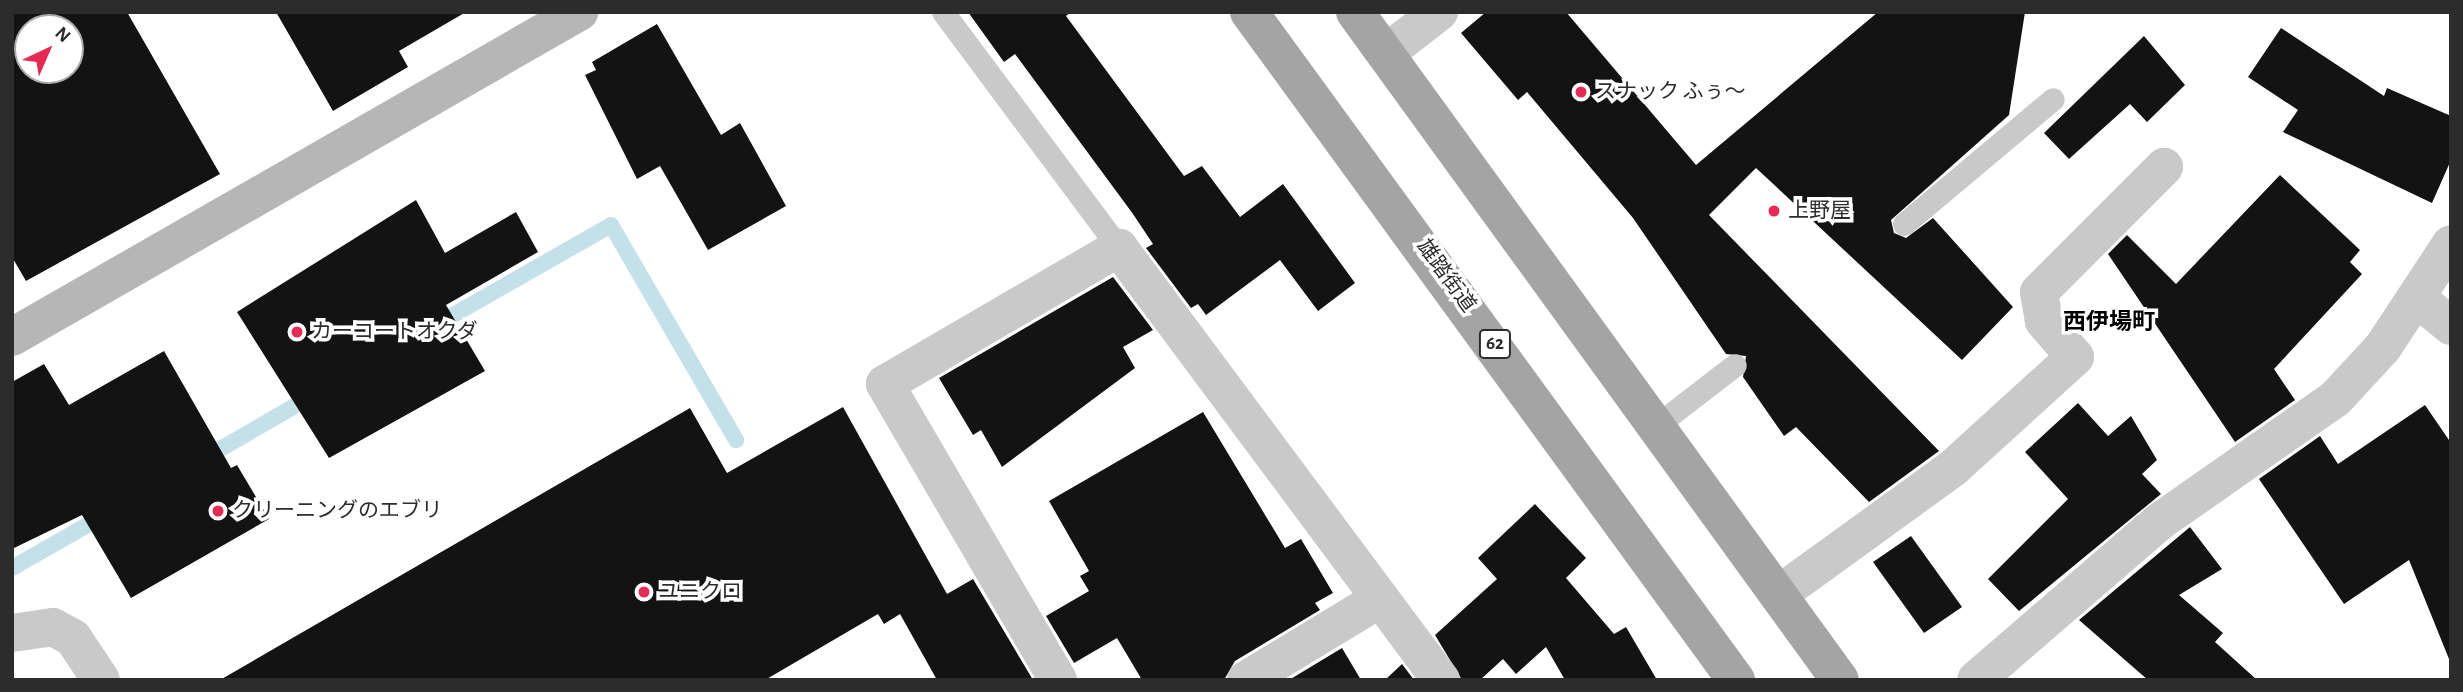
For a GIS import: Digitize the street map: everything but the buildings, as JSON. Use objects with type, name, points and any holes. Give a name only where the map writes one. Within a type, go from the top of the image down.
[{"type":"main road","name":"雄踏街道","points":[[1249,12],[1737,680]]},
{"type":"main road","points":[[1355,12],[1840,680]]},
{"type":"street","points":[[12,337],[579,12]]},
{"type":"street","points":[[1386,52],[1439,12]]},
{"type":"street","points":[[1779,594],[1952,468],[2075,357],[2044,321],[2039,292],[2164,167]]},
{"type":"street","points":[[1976,680],[2159,522],[2336,398],[2417,298],[2451,244]]},
{"type":"street","points":[[1058,680],[885,383],[1119,248],[1441,680]]},
{"type":"street","points":[[2417,298],[2451,326]]},
{"type":"street","points":[[1246,680],[1380,598]]},
{"type":"street","points":[[12,633],[53,627],[73,638],[102,680]]},
{"type":"lane","points":[[943,12],[1119,248]]},
{"type":"lane","points":[[1904,224],[2053,99]]},
{"type":"lane","points":[[1657,425],[1735,366]]},
{"type":"waterway","points":[[434,326],[611,225],[736,440]]},
{"type":"waterway","points":[[203,459],[314,395]]},
{"type":"waterway","points":[[12,568],[105,515]]},
{"type":"place","name":"スナック ふぅ～","points":[[1581,92]]},
{"type":"place","name":"上野屋","points":[[1774,211]]},
{"type":"place","name":"カーコートオクダ","points":[[297,332]]},
{"type":"place","name":"クリーニングのエブリ","points":[[218,511]]},
{"type":"place","name":"ユニクロ","points":[[644,592]]},
{"type":"district","name":"西伊場町","points":[[2109,323]]}]
